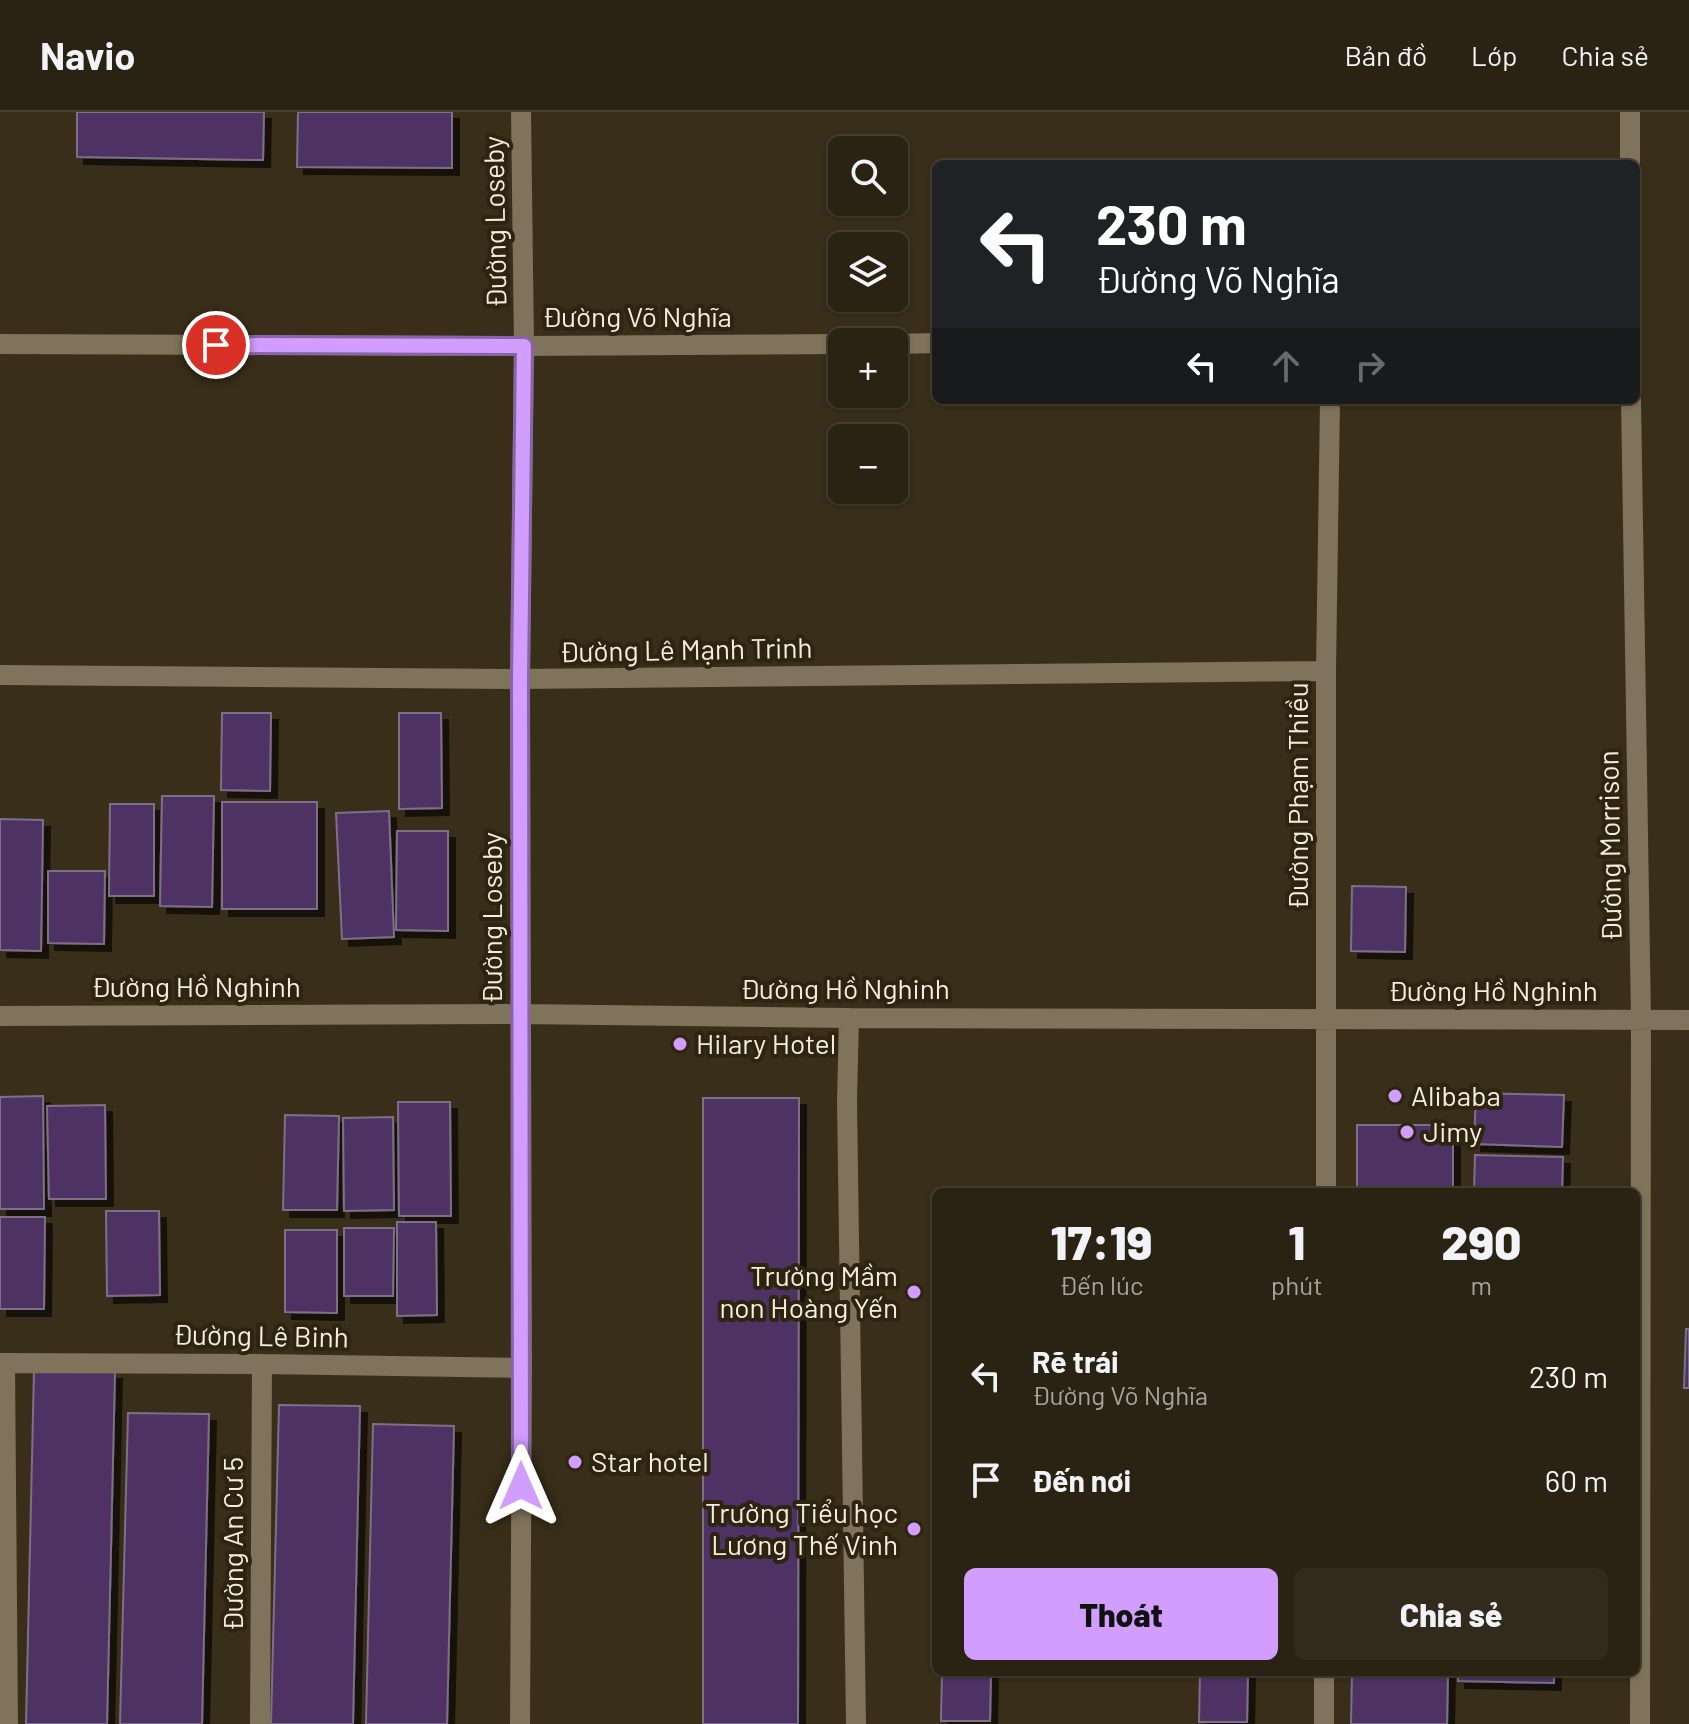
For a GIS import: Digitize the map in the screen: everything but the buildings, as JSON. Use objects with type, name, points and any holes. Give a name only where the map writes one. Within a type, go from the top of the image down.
[{"type":"street","name":"Đường Loseby","points":[[520,1724],[520,679],[524,346],[521,112]]},
{"type":"street","points":[[1630,112],[1630,160]]},
{"type":"street","points":[[908,344],[932,343]]},
{"type":"street","name":"Đường Võ Nghĩa","points":[[0,344],[828,344]]},
{"type":"street","name":"Đường Phạm Thiều","points":[[1326,1188],[1326,671],[1330,404]]},
{"type":"street","name":"Đường Morrison","points":[[1631,404],[1641,1020],[1640,1724]]},
{"type":"street","name":"Đường Lê Mạnh Trinh","points":[[0,675],[520,679],[1326,671]]},
{"type":"street","name":"Đường Hồ Nghinh","points":[[0,1016],[520,1014],[1689,1020]]},
{"type":"street","points":[[849,1018],[847,1101],[856,1724]]},
{"type":"street","points":[[3,1363],[8,1724]]},
{"type":"street","name":"Đường Lê Binh","points":[[3,1363],[522,1368]]},
{"type":"street","name":"Đường An Cư 5","points":[[260,1724],[262,1364]]},
{"type":"street","points":[[1324,1676],[1324,1724]]},
{"type":"place","name":"Hilary Hotel","points":[[680,1044]]},
{"type":"place","name":"Alibaba","points":[[1395,1096]]},
{"type":"place","name":"Jimy","points":[[1407,1132]]},
{"type":"place","name":"Trường Mầm non Hoàng Yến","points":[[914,1292]]},
{"type":"place","name":"Star hotel","points":[[575,1462]]},
{"type":"place","name":"Trường Tiểu học Lương Thế Vinh","points":[[914,1529]]},
{"type":"route","points":[[216,345],[524,346],[520,679],[521,1486]]}]
